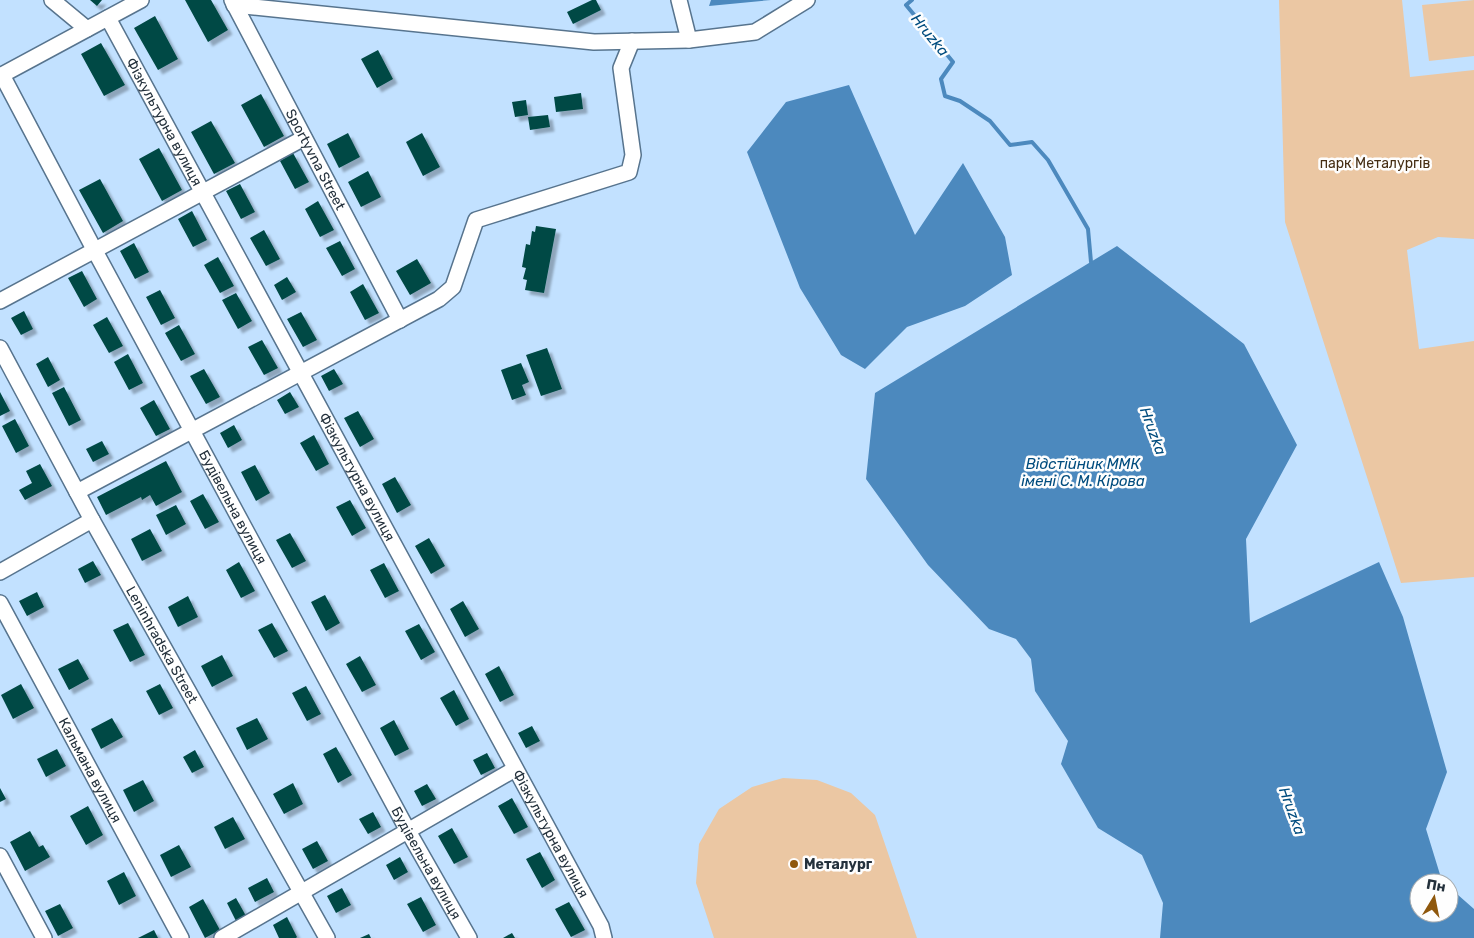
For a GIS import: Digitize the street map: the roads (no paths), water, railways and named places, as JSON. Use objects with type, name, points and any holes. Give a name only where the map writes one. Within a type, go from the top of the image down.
[{"type":"street","points":[[52,0],[87,29]]},
{"type":"street","points":[[1,75],[141,0]]},
{"type":"street","points":[[679,0],[689,40]]},
{"type":"street","points":[[233,2],[594,42],[689,40],[756,32],[808,0]]},
{"type":"street","name":"Sportyvna Street","points":[[233,2],[400,320]]},
{"type":"street","name":"Фiзкультурна вулиця","points":[[108,18],[601,926],[604,938]]},
{"type":"street","points":[[77,492],[439,299],[453,287],[476,220],[629,172],[633,155],[621,68],[632,41]]},
{"type":"street","name":"Будівельна вулиця","points":[[1,75],[94,251],[408,831],[469,938]]},
{"type":"street","points":[[0,301],[304,138]]},
{"type":"street","name":"Leninhradska Street","points":[[0,348],[92,520],[327,938]]},
{"type":"street","points":[[0,572],[92,520]]},
{"type":"street","name":"Кальмана вулиця","points":[[0,603],[181,938]]},
{"type":"street","points":[[222,938],[515,769]]},
{"type":"street","points":[[0,856],[44,938]]},
{"type":"water","points":[[711,0],[771,0],[709,6]]},
{"type":"water","points":[[849,85],[915,235],[963,163],[1005,237],[1012,275],[965,306],[907,327],[865,369],[841,355],[800,288],[747,152],[786,102]]},
{"type":"water","name":"Відстійник ММК імені С. М. Кірова","points":[[1117,246],[1244,344],[1297,445],[1246,539],[1250,623],[1379,562],[1403,617],[1447,772],[1426,829],[1440,873],[1409,873],[1409,923],[1459,923],[1459,896],[1474,909],[1474,938],[1160,938],[1163,903],[1142,855],[1098,828],[1061,764],[1068,741],[1035,691],[1031,659],[1016,639],[989,629],[928,565],[866,479],[875,393]]},
{"type":"waterway","name":"Hruzka","points":[[912,0],[906,5],[953,62],[941,79],[945,96],[960,101],[990,121],[1010,145],[1032,142],[1048,160],[1088,229],[1091,262]]},
{"type":"place","name":"Металург","points":[[794,864]]},
{"type":"park label","name":"парк Металургів","points":[[1375,163]]}]
